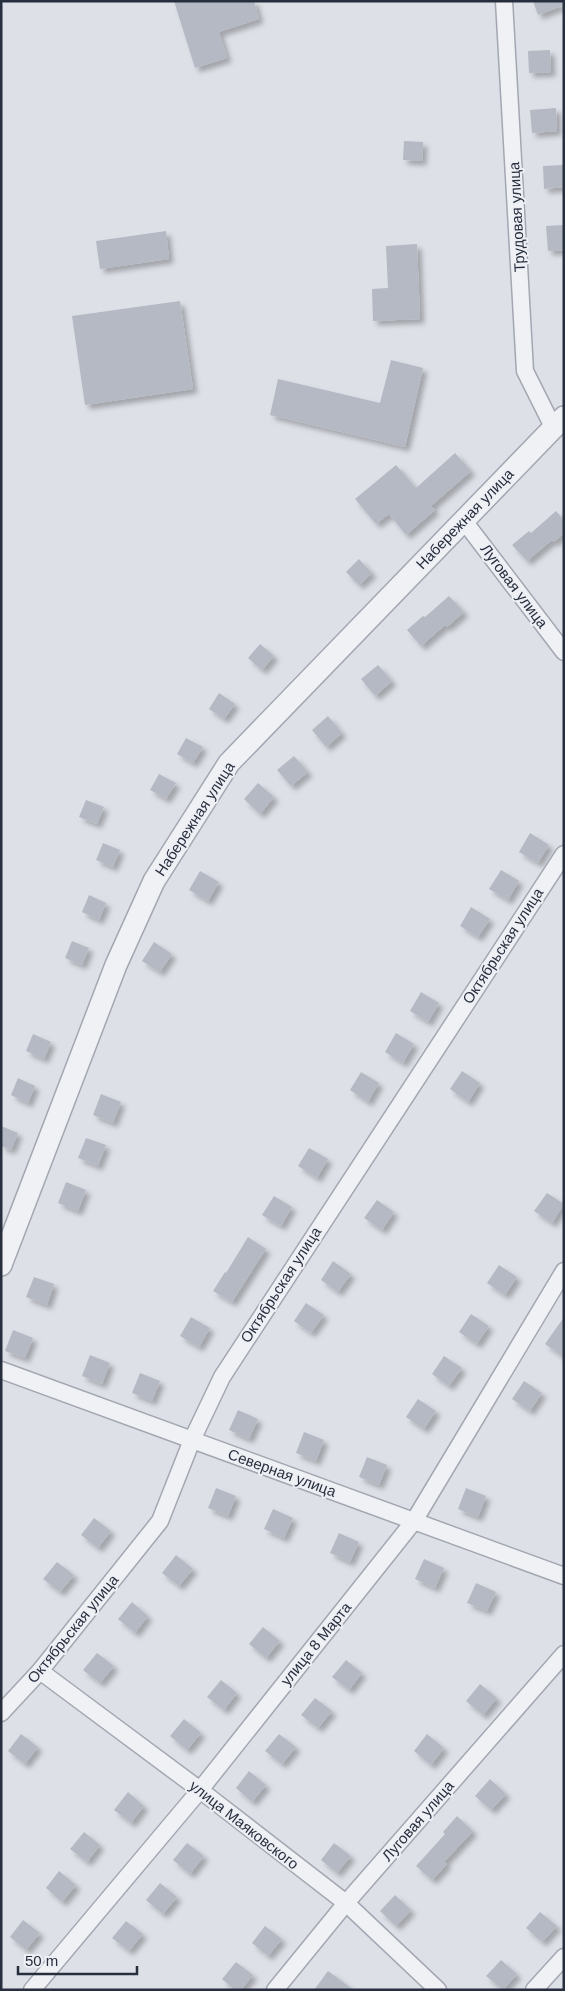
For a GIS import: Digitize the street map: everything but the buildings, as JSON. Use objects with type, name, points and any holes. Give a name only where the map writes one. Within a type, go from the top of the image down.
[{"type":"street","name":"Трудовая улица","points":[[504,1],[525,371],[559,422]]},
{"type":"street","name":"Набережная улица","points":[[1,1265],[116,965],[154,881],[229,763],[559,422]]},
{"type":"street","name":"Луговая улица","points":[[464,521],[564,652]]},
{"type":"street","name":"Октябрьская улица","points":[[1,1713],[40,1672],[160,1521],[192,1440],[222,1376],[564,854]]},
{"type":"street","name":"улица 8 Марта","points":[[32,1990],[200,1790],[414,1521],[564,1271]]},
{"type":"street","name":"Северная улица","points":[[1,1370],[564,1576]]},
{"type":"street","name":"Луговая улица","points":[[275,1990],[346,1903],[564,1654]]},
{"type":"street","name":"улица Маяковского","points":[[40,1672],[200,1790],[346,1903],[438,1990]]},
{"type":"street","points":[[534,1990],[564,1958]]}]
